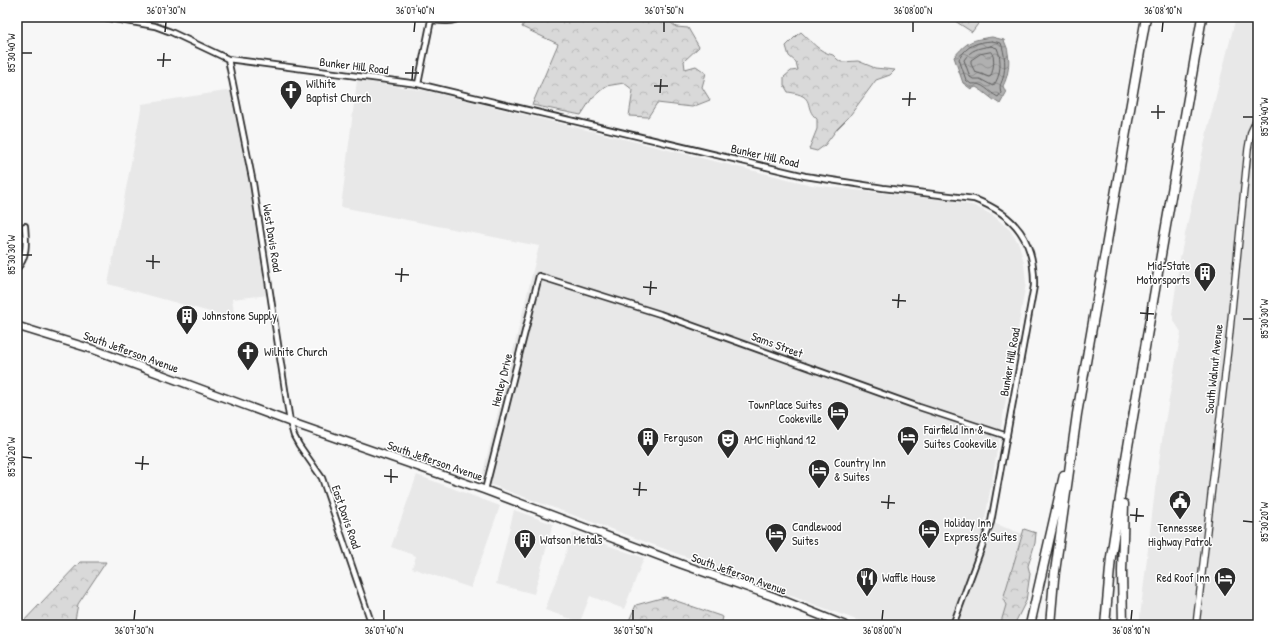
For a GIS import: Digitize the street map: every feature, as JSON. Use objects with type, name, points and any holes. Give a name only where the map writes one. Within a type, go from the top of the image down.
[{"type":"highway","points":[[1050,625],[1055,572],[1078,414],[1146,17]]},
{"type":"highway","points":[[1104,625],[1111,557],[1126,458],[1202,17]]},
{"type":"highway","points":[[1030,625],[1078,414]]},
{"type":"highway","points":[[1123,625],[1122,558],[1126,458]]},
{"type":"main road","name":"South Jefferson Avenue","points":[[17,326],[95,350],[290,422],[485,490],[673,561],[772,596],[844,625]]},
{"type":"street","name":"Bunker Hill Road","points":[[103,17],[155,26],[228,58],[418,84],[805,176],[883,188],[974,199],[1004,213],[1022,234],[1028,244],[1033,260],[1034,286],[991,522],[953,625]]},
{"type":"street","points":[[426,17],[431,20],[447,21],[461,17]]},
{"type":"street","points":[[418,84],[431,20]]},
{"type":"street","name":"West Davis Road","points":[[228,58],[253,183],[290,422]]},
{"type":"street","name":"South Walnut Avenue","points":[[1196,625],[1228,347],[1250,132],[1258,117]]},
{"type":"street","points":[[17,268],[20,266],[25,254],[25,226]]},
{"type":"street","name":"Sams Street","points":[[539,276],[660,314],[919,407],[1007,436]]},
{"type":"street","name":"Henley Drive","points":[[485,490],[539,276]]},
{"type":"street","name":"East Davis Road","points":[[290,422],[298,445],[322,478],[372,625]]},
{"type":"shaded area","points":[[1236,17],[1258,17],[1258,625],[1139,625],[1163,433],[1181,332],[1174,321],[1172,314],[1180,258],[1208,127]]},
{"type":"shaded area","points":[[357,80],[427,91],[812,185],[952,201],[975,206],[994,216],[1010,230],[1019,244],[1024,263],[1026,283],[985,520],[1023,534],[1003,599],[1006,605],[1000,625],[870,625],[481,481],[539,246],[341,207]]},
{"type":"shaded area","points":[[232,90],[251,185],[269,295],[232,299],[234,313],[228,317],[108,284],[142,104]]},
{"type":"shaded area","points":[[417,475],[500,506],[471,588],[412,568],[416,556],[391,547]]},
{"type":"shaded area","points":[[514,510],[553,524],[534,594],[496,584]]},
{"type":"shaded area","points":[[573,533],[644,558],[624,609],[590,596],[580,622],[545,610]]},
{"type":"green space","points":[[527,17],[664,17],[676,27],[688,28],[699,47],[684,61],[685,69],[696,66],[706,73],[702,87],[710,100],[692,107],[657,103],[648,117],[629,116],[633,90],[624,83],[606,86],[592,98],[581,115],[532,105],[558,44],[522,27]]},
{"type":"green space","points":[[949,17],[983,17],[972,32]]},
{"type":"green space","points":[[801,32],[824,52],[833,55],[841,62],[858,61],[875,68],[895,70],[890,75],[876,80],[848,118],[837,129],[825,145],[817,151],[809,149],[817,129],[817,119],[810,110],[806,99],[803,96],[788,92],[784,85],[784,77],[791,71],[798,70],[796,62],[789,56],[786,46]]},
{"type":"green space","points":[[1024,529],[1036,533],[1035,543],[1028,566],[1030,574],[1026,601],[1014,625],[1010,625],[1001,622],[1006,605],[1003,599]]},
{"type":"green space","points":[[80,562],[106,562],[78,604],[74,625],[20,625]]},
{"type":"green space","points":[[665,597],[723,617],[721,625],[627,625],[636,605]]},
{"type":"water","points":[[992,37],[1004,40],[1008,49],[1009,57],[1009,65],[1003,86],[1006,93],[1000,104],[976,87],[971,89],[963,83],[954,57],[970,42]]},
{"type":"place","name":"Wilhite Baptist Church","points":[[291,110]]},
{"type":"place","name":"Mid-State Motorsports","points":[[1205,292]]},
{"type":"place","name":"Johnstone Supply","points":[[187,336]]},
{"type":"place","name":"Wilhite Church","points":[[248,372]]},
{"type":"place","name":"TownPlace Suites Cookeville","points":[[838,432]]},
{"type":"place","name":"Fairfield Inn & Suites Cookeville","points":[[908,456]]},
{"type":"place","name":"Ferguson","points":[[648,458]]},
{"type":"place","name":"AMC Highland 12","points":[[728,460]]},
{"type":"place","name":"Country Inn & Suites","points":[[819,490]]},
{"type":"place","name":"Tennessee Highway Patrol","points":[[1180,520]]},
{"type":"place","name":"Holiday Inn Express & Suites","points":[[929,550]]},
{"type":"place","name":"Candlewood Suites","points":[[776,554]]},
{"type":"place","name":"Watson Metals","points":[[525,560]]},
{"type":"place","name":"Waffle House","points":[[867,598]]},
{"type":"place","name":"Red Roof Inn","points":[[1225,598]]}]
